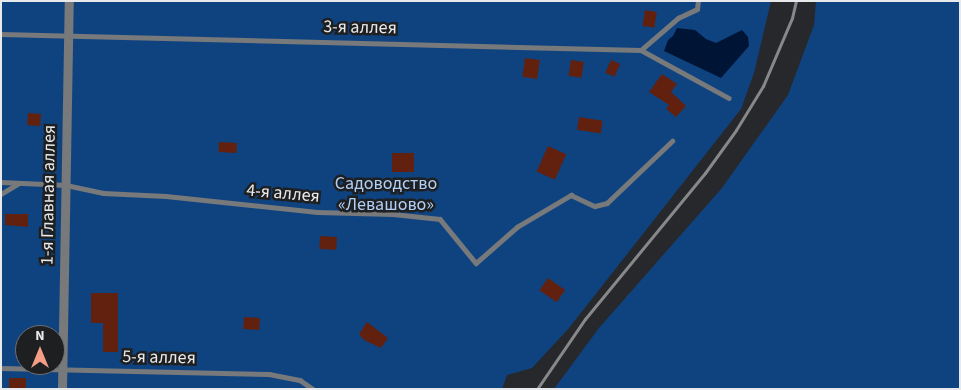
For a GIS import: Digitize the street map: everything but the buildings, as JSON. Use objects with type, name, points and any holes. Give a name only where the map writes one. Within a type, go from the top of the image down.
[{"type":"street","name":"1-я Главная аллея","points":[[63,325],[69,1]]},
{"type":"street","name":"1-я Главная аллея","points":[[62,375],[62,389]]},
{"type":"lane","points":[[698,1],[697,8],[678,18],[641,50],[729,98]]},
{"type":"lane","name":"3-я аллея","points":[[1,34],[641,50]]},
{"type":"lane","name":"4-я аллея","points":[[1,182],[66,185],[103,193],[166,196],[316,212],[393,214],[440,219],[476,263],[517,227],[571,195],[594,206],[607,203],[672,141]]},
{"type":"lane","points":[[1,194],[19,183]]},
{"type":"lane","name":"5-я аллея","points":[[1,368],[15,368]]},
{"type":"lane","name":"5-я аллея","points":[[65,369],[269,374],[300,380],[313,389]]},
{"type":"green space","name":"Садоводство «Левашово»","points":[[1,1],[771,1],[754,73],[741,109],[569,328],[532,368],[507,375],[502,389],[1,389]]},
{"type":"green space","points":[[816,1],[960,1],[960,389],[554,389],[599,328],[722,188],[788,95],[814,25]]},
{"type":"shaded area","points":[[677,28],[695,30],[706,39],[716,43],[742,30],[748,37],[749,46],[721,78],[664,51],[668,40],[673,36]]},
{"type":"railway","points":[[537,389],[585,319],[705,173],[736,130],[763,86],[792,18],[796,1]]}]
